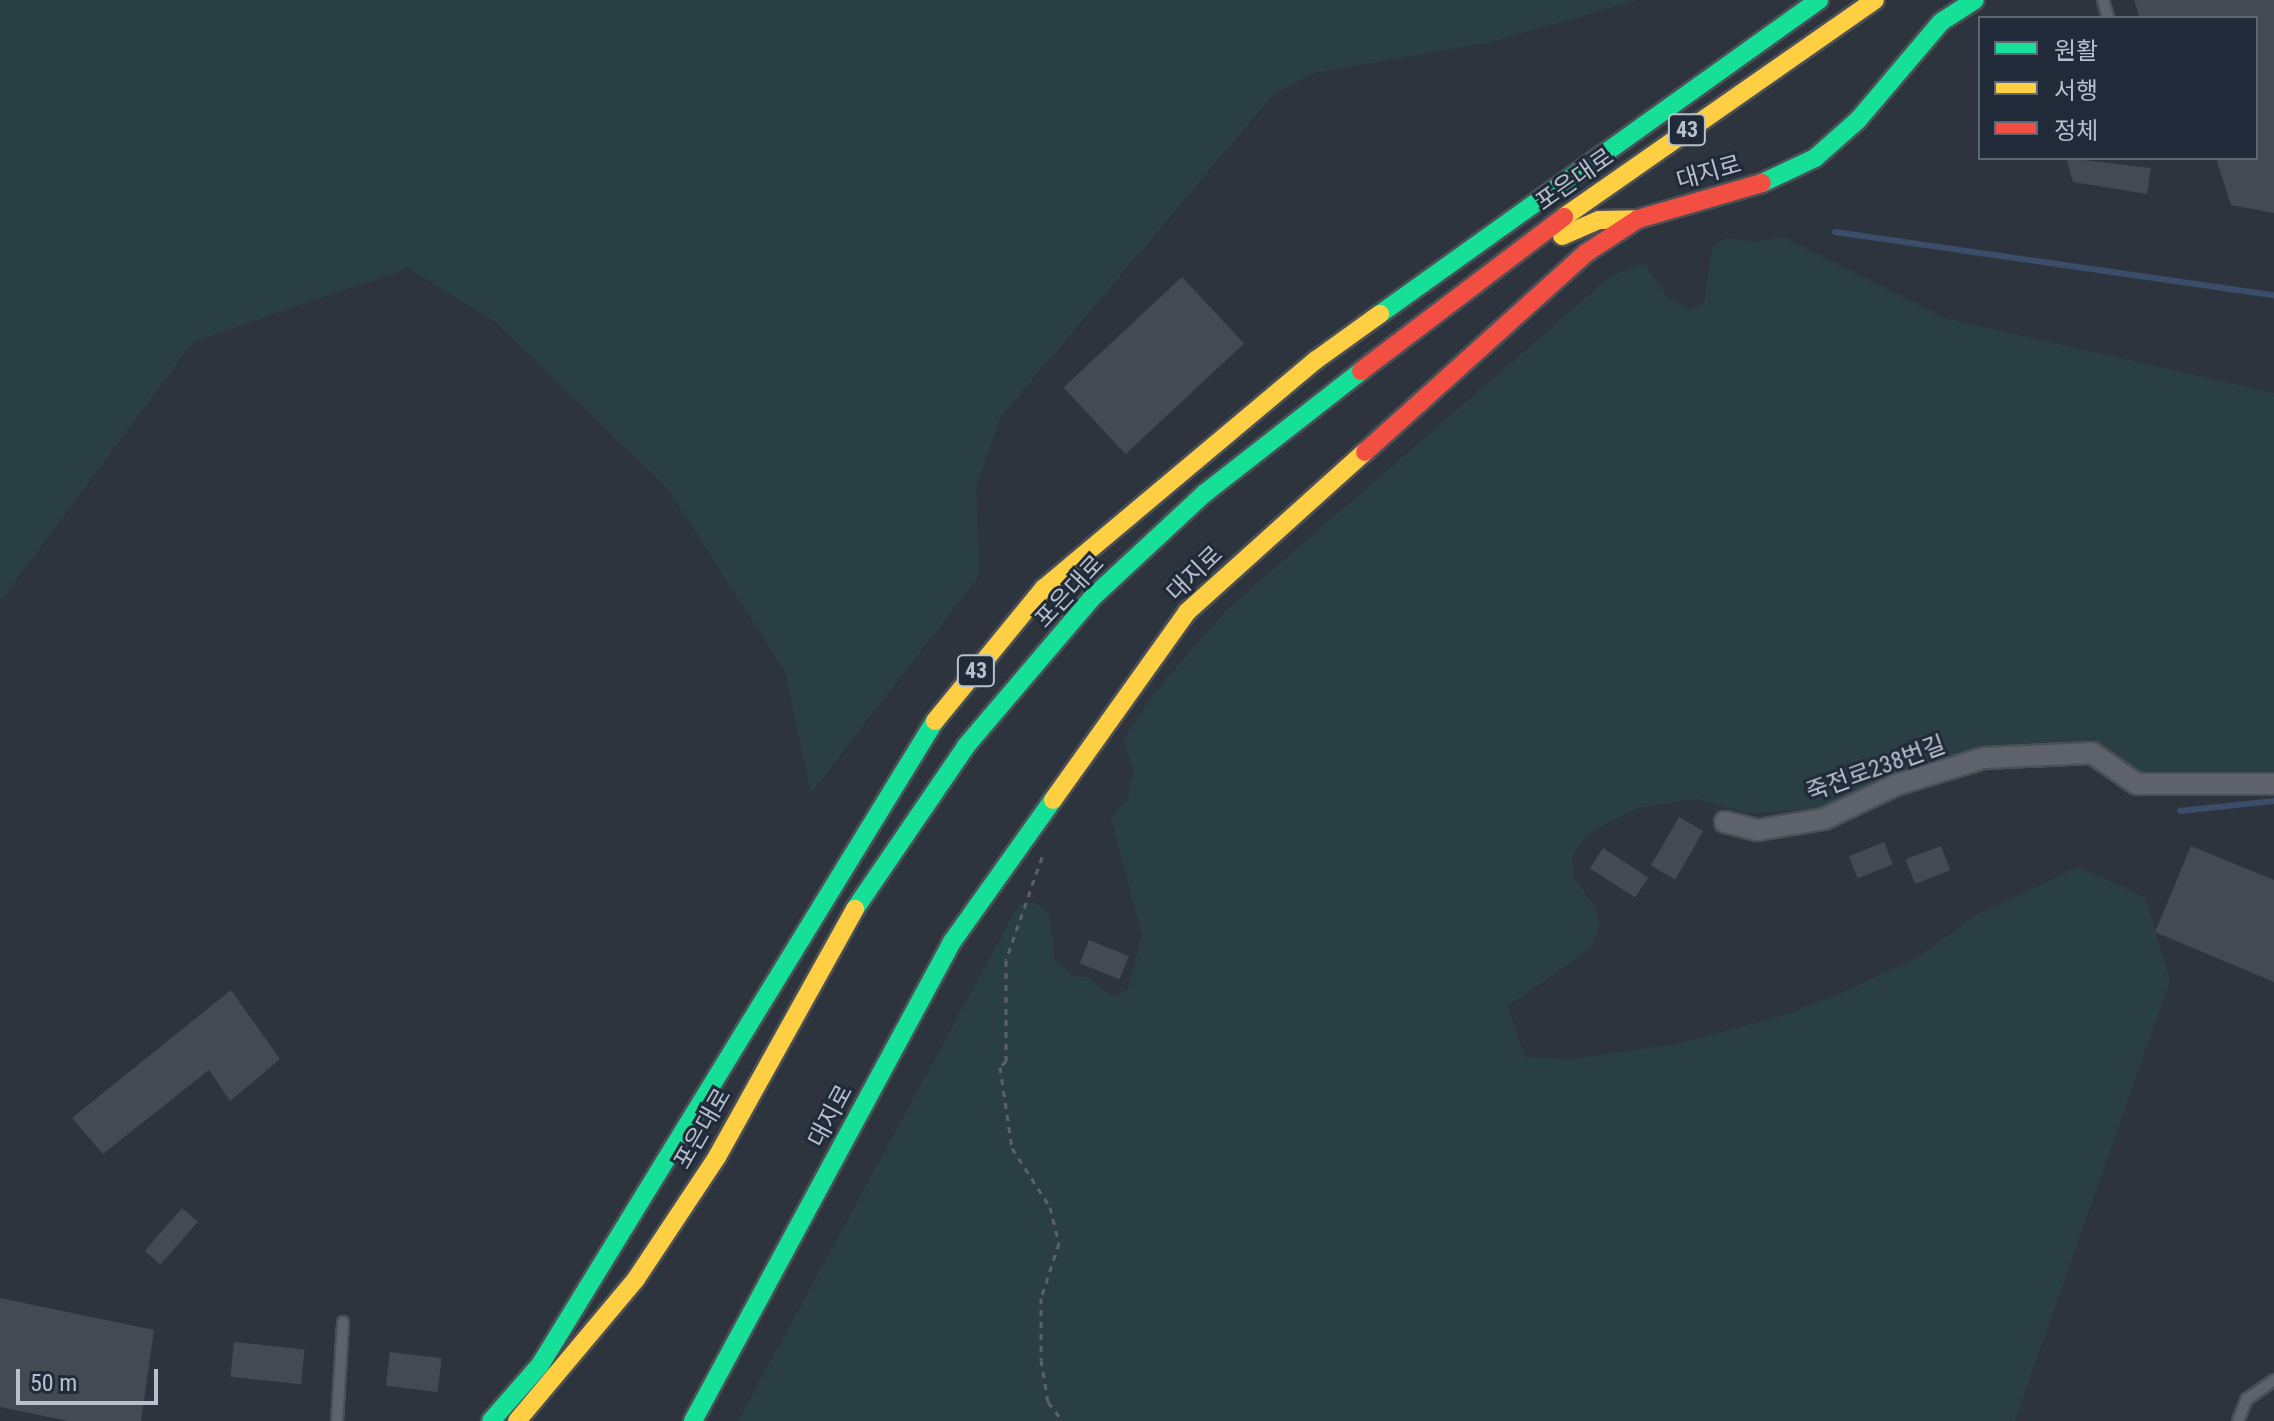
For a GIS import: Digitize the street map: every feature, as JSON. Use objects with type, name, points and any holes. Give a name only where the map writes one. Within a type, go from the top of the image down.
[{"type":"main road","points":[[1669,111],[1793,0]]},
{"type":"main road","name":"포은대로","points":[[491,1421],[540,1365],[648,1193],[924,734],[1044,588],[1316,360],[1564,180],[1669,111],[1819,0]]},
{"type":"main road","name":"포은대로","points":[[517,1421],[636,1279],[717,1157],[857,905],[966,746],[1093,597],[1205,493],[1501,261],[1875,0]]},
{"type":"main road","name":"대지로","points":[[693,1421],[952,942],[1187,612],[1586,253],[1638,219],[1764,182],[1815,158],[1858,120],[1941,22],[1975,0]]},
{"type":"main road","points":[[1501,261],[1599,220],[1638,219]]},
{"type":"street","name":"죽전로238번길","points":[[1725,822],[1758,830],[1824,819],[1896,785],[1984,758],[2092,753],[2137,784],[2274,784]]},
{"type":"lane","points":[[337,1421],[343,1322]]},
{"type":"lane","points":[[2238,1421],[2247,1399],[2274,1380]]},
{"type":"path","points":[[1034,828],[1044,862],[1006,960],[1006,1061],[1000,1067],[1012,1148],[1050,1207],[1059,1243],[1041,1298],[1041,1360],[1048,1402],[1063,1421]]},
{"type":"green space","points":[[0,0],[1637,0],[1487,43],[1314,73],[1273,95],[1000,418],[976,488],[980,575],[811,793],[785,672],[667,488],[495,322],[408,268],[193,342],[0,602]]},
{"type":"green space","points":[[1782,237],[1944,318],[2274,393],[2274,774],[2138,775],[2090,744],[1990,747],[1888,777],[1820,808],[1750,814],[1697,799],[1638,808],[1587,834],[1572,857],[1574,878],[1595,906],[1600,927],[1590,949],[1508,1006],[1525,1057],[1571,1059],[1677,1044],[1788,1014],[1844,992],[1918,957],[1976,915],[2078,867],[2146,898],[2170,981],[2015,1421],[738,1421],[1019,904],[1035,902],[1049,914],[1055,960],[1074,977],[1087,977],[1113,997],[1128,989],[1142,935],[1111,818],[1128,797],[1134,770],[1123,740],[1151,697],[1225,611],[1611,276],[1644,263],[1668,298],[1690,309],[1704,304],[1712,248],[1725,238],[1754,242]]},
{"type":"building","points":[[2134,0],[2274,0],[2274,213],[2231,205],[2217,160],[2258,160],[2258,16],[2139,16]]},
{"type":"building","points":[[2067,160],[2151,168],[2147,194],[2073,182]]},
{"type":"building","points":[[1182,277],[1244,344],[1126,454],[1064,387]]},
{"type":"building","points":[[1679,817],[1703,831],[1675,879],[1651,865]]},
{"type":"building","points":[[1884,842],[1893,864],[1858,878],[1849,856]]},
{"type":"building","points":[[1941,846],[1950,870],[1915,884],[1906,860]]},
{"type":"building","points":[[2191,846],[2274,880],[2274,982],[2155,932]]},
{"type":"building","points":[[1603,848],[1648,877],[1635,898],[1590,868]]},
{"type":"building","points":[[1089,940],[1129,956],[1120,979],[1080,963]]},
{"type":"building","points":[[231,990],[280,1059],[230,1101],[209,1070],[103,1154],[72,1118]]},
{"type":"building","points":[[182,1208],[198,1222],[160,1265],[145,1251]]},
{"type":"building","points":[[0,1298],[154,1330],[141,1421],[68,1421],[0,1407]]},
{"type":"building","points":[[234,1342],[305,1349],[301,1384],[230,1377]]},
{"type":"building","points":[[390,1352],[442,1358],[437,1392],[386,1386]]},
{"type":"waterway","points":[[1835,232],[2274,295]]},
{"type":"waterway","points":[[2180,811],[2274,801]]},
{"type":"traffic: fast","points":[[1380,314],[1819,0]]},
{"type":"traffic: fast","points":[[1762,183],[1815,158],[1858,120],[1941,22],[1975,0]]},
{"type":"traffic: fast","points":[[855,909],[966,746],[1093,597],[1205,493],[1361,371]]},
{"type":"traffic: fast","points":[[491,1421],[540,1365],[935,721]]},
{"type":"traffic: fast","points":[[693,1421],[952,942],[1053,800]]},
{"type":"traffic: slow","points":[[1564,217],[1875,0]]},
{"type":"traffic: slow","points":[[1562,236],[1599,220],[1638,219]]},
{"type":"traffic: slow","points":[[935,721],[1044,588],[1316,360],[1380,314]]},
{"type":"traffic: slow","points":[[1053,800],[1187,612],[1365,452]]},
{"type":"traffic: slow","points":[[517,1421],[636,1279],[717,1157],[855,909]]},
{"type":"traffic: jam","points":[[1365,452],[1586,253],[1638,219],[1762,183]]},
{"type":"traffic: jam","points":[[1361,371],[1564,217]]}]
